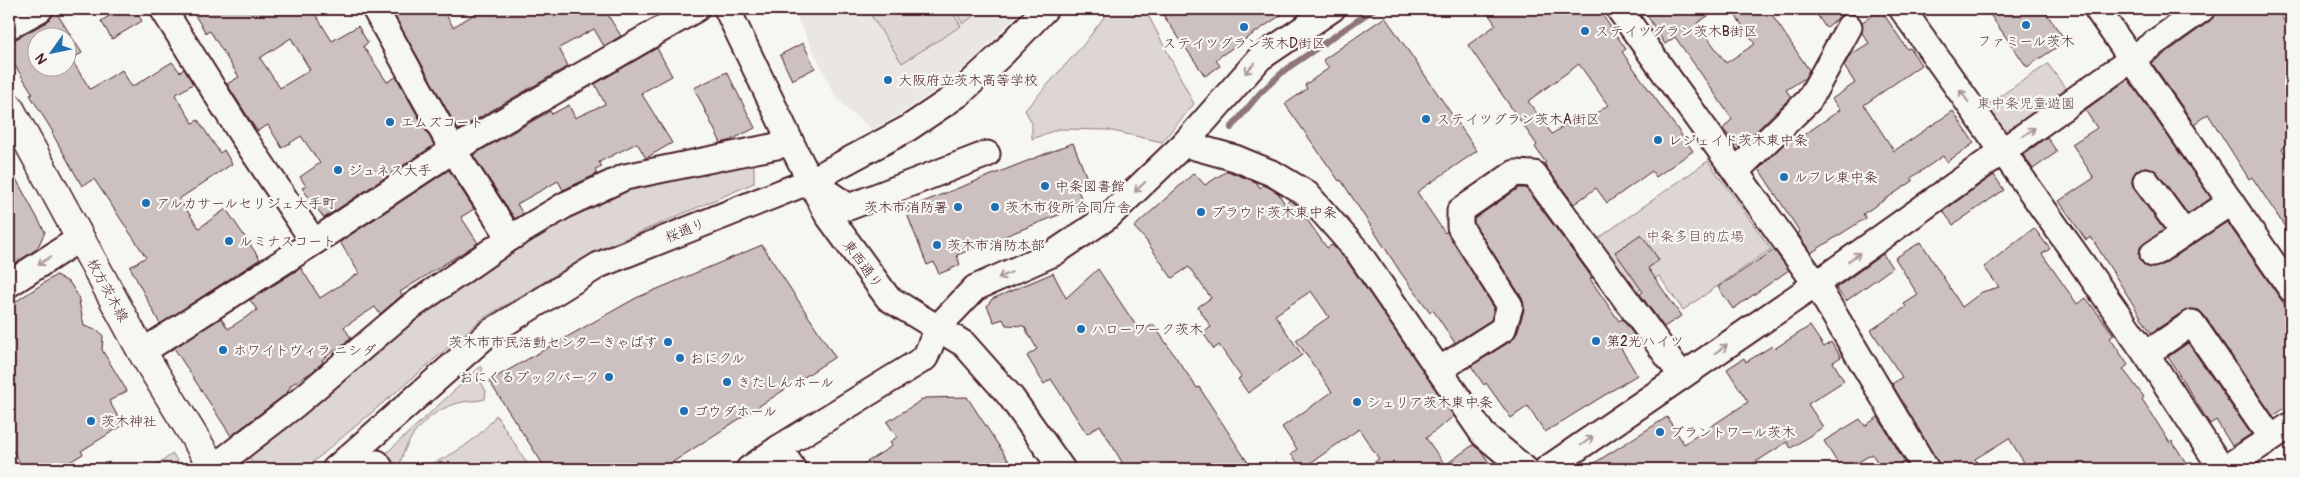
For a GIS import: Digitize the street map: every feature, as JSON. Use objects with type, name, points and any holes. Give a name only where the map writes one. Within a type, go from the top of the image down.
[{"type":"main road","name":"枚方茨木線","points":[[9,107],[142,352],[214,468]]},
{"type":"street","points":[[9,26],[40,9]]},
{"type":"street","points":[[163,9],[242,135],[314,242]]},
{"type":"street","points":[[375,9],[453,150],[510,238]]},
{"type":"street","points":[[142,352],[453,150],[696,9]]},
{"type":"street","name":"東西通り","points":[[727,9],[827,214],[888,298],[964,344],[1011,397],[1062,469]]},
{"type":"street","name":"桜通り","points":[[335,469],[489,332],[599,265],[810,181],[906,129],[959,94],[1004,53],[1045,9]]},
{"type":"street","points":[[749,469],[924,358],[938,327],[975,288],[1054,253],[1109,216],[1184,144],[1260,58],[1332,9]]},
{"type":"street","points":[[1619,9],[1816,284],[1926,469]]},
{"type":"street","points":[[1902,9],[2146,354],[2223,469],[2284,435],[2192,323],[2146,354]]},
{"type":"street","points":[[2096,9],[2291,290]]},
{"type":"street","points":[[1547,469],[1816,284],[2202,9]]},
{"type":"street","points":[[1736,172],[1809,100],[1849,27]]},
{"type":"street","points":[[214,468],[296,404],[409,308],[510,238],[567,204],[625,177],[791,143]]},
{"type":"street","points":[[1184,144],[1243,161],[1274,174],[1307,194],[1358,252],[1483,434],[1525,469]]},
{"type":"street","points":[[810,181],[849,207],[986,154]]},
{"type":"street","points":[[1439,370],[1503,329],[1510,306],[1460,227],[1460,211],[1516,173],[1534,174],[1682,376]]},
{"type":"street","points":[[2146,181],[2184,233]]},
{"type":"street","points":[[2153,254],[2230,202]]},
{"type":"street","points":[[9,284],[79,239]]},
{"type":"street","points":[[780,448],[793,469]]},
{"type":"street","points":[[370,469],[377,463],[381,469]]},
{"type":"shaded area","name":"大阪府立茨木高等学校","points":[[793,9],[1022,9],[966,68],[913,106],[873,130],[847,109],[834,93]]},
{"type":"green space","points":[[867,9],[950,9],[961,26],[902,63]]},
{"type":"green space","points":[[954,9],[982,9],[963,24]]},
{"type":"green space","points":[[1110,9],[1145,9],[1194,104],[1162,142],[1108,130],[1058,129],[1032,139],[1032,123],[1025,110],[1084,44]]},
{"type":"green space","name":"東中条児童遊園","points":[[2048,64],[2071,96],[2003,143],[1979,110]]},
{"type":"green space","points":[[754,159],[754,183],[594,252],[482,319],[305,469],[257,469],[247,455],[414,315],[570,212],[625,189]]},
{"type":"green space","name":"中条多目的広場","points":[[1708,161],[1771,249],[1683,310],[1659,276],[1632,295],[1593,242]]},
{"type":"green space","points":[[481,366],[483,369],[478,377],[486,391],[485,399],[458,403],[438,412],[429,418],[414,434],[403,453],[400,464],[382,464],[380,459]]},
{"type":"green space","points":[[496,415],[531,469],[417,469],[451,455],[480,433]]},
{"type":"green space","points":[[173,454],[182,469],[149,469]]},
{"type":"building","points":[[54,9],[66,28],[36,28],[52,17]]},
{"type":"building","points":[[121,9],[134,9],[142,21],[112,39],[101,21]]},
{"type":"building","points":[[191,9],[312,9],[332,41],[358,26],[368,43],[363,46],[387,82],[396,77],[434,145],[324,218],[302,188],[306,186],[300,177],[320,163],[301,136],[282,148],[268,125],[257,131],[227,84],[239,77],[210,31],[206,33]],"holes":[[[291,38],[310,70],[280,88],[260,58]]]},
{"type":"building","points":[[391,9],[443,9],[453,27],[483,9],[604,9],[621,36],[604,46],[594,29],[559,48],[568,66],[458,130]]},
{"type":"building","points":[[1159,9],[1290,9],[1219,57],[1216,60],[1220,66],[1205,76]]},
{"type":"building","points":[[1485,9],[1598,9],[1626,49],[1622,52],[1693,151],[1656,177],[1652,171],[1607,203],[1596,188],[1574,204],[1544,164],[1546,163],[1535,147],[1537,145],[1468,45],[1496,25]],"holes":[[[1579,64],[1608,105],[1581,124],[1576,117],[1552,134],[1528,101]]]},
{"type":"building","points":[[1643,9],[1719,9],[1697,23],[1726,63],[1755,44],[1731,9],[1768,9],[1809,70],[1805,78],[1786,90],[1791,97],[1739,148],[1723,129],[1732,119],[1702,75],[1675,37],[1665,44]]},
{"type":"building","points":[[1813,9],[1855,9],[1841,15],[1826,28]]},
{"type":"building","name":"ファミール茨木","points":[[1986,9],[2043,9],[2066,41],[2027,67]]},
{"type":"building","points":[[2217,9],[2276,9],[2291,31],[2291,142],[2282,149],[2291,163],[2291,236],[2252,177],[2249,179],[2208,114],[2194,124],[2152,63],[2210,21]]},
{"type":"building","points":[[1881,10],[1907,49],[1910,48],[1921,65],[1864,105],[1894,151],[1953,111],[1974,143],[1947,162],[1943,156],[1911,178],[1913,181],[1863,214],[1866,218],[1811,253],[1798,234],[1800,232],[1759,169],[1794,134],[1798,139],[1840,110],[1832,99],[1855,83],[1844,66],[1850,55],[1869,43],[1862,33],[1862,22]]},
{"type":"building","points":[[1385,17],[1477,151],[1417,192],[1445,233],[1447,231],[1494,308],[1491,320],[1455,343],[1433,310],[1430,312],[1401,273],[1341,180],[1339,181],[1285,104],[1307,89],[1305,85],[1329,68],[1323,60]]},
{"type":"building","points":[[28,32],[28,78],[78,78],[78,70],[90,89],[122,70],[132,87],[172,62],[180,72],[184,69],[193,84],[175,95],[193,123],[198,120],[220,153],[224,150],[232,164],[179,199],[199,228],[226,209],[260,259],[160,324],[130,267],[146,257],[94,179],[82,186],[53,132],[30,95],[33,94],[9,56],[9,40],[16,39]]},
{"type":"building","points":[[803,43],[815,68],[792,80],[780,55]]},
{"type":"building","points":[[78,47],[82,53],[78,55]]},
{"type":"building","points":[[657,48],[672,76],[641,93],[672,143],[646,158],[637,143],[599,162],[602,167],[595,170],[597,174],[563,190],[558,181],[517,204],[523,214],[515,219],[473,155],[550,111],[552,114],[569,105],[575,118],[605,104],[595,84]]},
{"type":"building","points":[[727,72],[755,128],[721,143],[694,88]]},
{"type":"building","points":[[2128,79],[2211,198],[2188,214],[2157,172],[2145,167],[2137,170],[2133,176],[2132,183],[2134,189],[2164,230],[2140,247],[2141,262],[2147,267],[2161,266],[2227,222],[2291,314],[2291,404],[2273,416],[2199,310],[2191,309],[2184,311],[2151,333],[2091,237],[2086,240],[2059,201],[2094,178],[2072,144],[2097,128],[2085,110]]},
{"type":"building","points":[[2047,137],[2057,152],[2033,169],[2023,155]]},
{"type":"building","name":"茨木市役所合同庁舎","points":[[1073,143],[1088,181],[1076,186],[1084,205],[957,255],[960,265],[939,274],[934,262],[927,265],[905,209]]},
{"type":"building","points":[[9,166],[45,232],[37,249],[9,267]]},
{"type":"building","points":[[449,170],[474,209],[461,217],[478,243],[400,292],[402,295],[380,314],[375,307],[344,327],[351,338],[322,360],[323,362],[312,372],[291,385],[287,393],[231,436],[174,348],[221,318],[228,329],[257,310],[250,300],[301,268],[320,298],[359,273],[340,242]]},
{"type":"building","points":[[1227,171],[1256,182],[1260,188],[1263,185],[1268,187],[1278,193],[1285,204],[1290,200],[1296,204],[1327,248],[1332,245],[1347,261],[1454,416],[1426,438],[1445,465],[1473,445],[1481,451],[1494,469],[1364,469],[1379,459],[1359,429],[1302,469],[1291,454],[1297,449],[1282,427],[1332,392],[1296,340],[1329,317],[1311,291],[1275,315],[1302,355],[1248,393],[1238,379],[1241,377],[1219,345],[1214,349],[1203,333],[1211,327],[1198,307],[1211,298],[1189,267],[1172,278],[1145,239],[1134,227],[1194,173],[1205,185]]},
{"type":"building","points":[[1994,175],[2004,190],[1953,225],[1943,211]]},
{"type":"building","points":[[1519,188],[1526,188],[1588,272],[1592,278],[1590,279],[1619,321],[1622,319],[1634,335],[1619,345],[1637,375],[1545,432],[1528,406],[1511,418],[1486,383],[1484,385],[1471,366],[1511,341],[1517,333],[1524,310],[1522,298],[1474,223],[1474,219]]},
{"type":"building","points":[[2034,228],[2050,249],[2042,254],[2077,304],[2086,298],[2114,335],[2110,338],[2128,365],[2123,369],[2144,397],[2142,399],[2170,443],[2172,441],[2190,469],[2028,469],[2009,438],[1975,459],[1981,469],[1940,469],[1938,462],[1892,384],[1902,377],[1871,330],[1906,307],[1904,304],[1918,295],[1895,258],[1921,242],[1962,307],[1982,292],[1999,287],[1984,267]]},
{"type":"building","points":[[1641,234],[1659,260],[1648,268],[1681,316],[1664,327],[1640,294],[1643,292],[1615,252]]},
{"type":"building","name":"おにクル","points":[[762,245],[835,357],[662,469],[546,469],[489,381],[636,298]]},
{"type":"building","points":[[1774,250],[1789,270],[1733,309],[1718,287]]},
{"type":"building","points":[[1883,254],[1892,268],[1846,301],[1836,288]]},
{"type":"building","points":[[1098,269],[1141,333],[1153,324],[1197,388],[1199,387],[1252,469],[1126,469],[1100,425],[1087,434],[1051,379],[1044,384],[1027,356],[1037,349],[1024,326],[1006,325],[1003,319],[994,322],[987,306],[992,299],[1053,273],[1066,298]]},
{"type":"building","points":[[56,275],[70,283],[78,296],[84,326],[99,331],[103,336],[102,350],[127,391],[109,401],[123,425],[81,451],[83,454],[58,469],[24,469],[9,445],[9,306]]},
{"type":"building","points":[[1810,326],[1824,347],[1831,342],[1841,357],[1833,362],[1844,381],[1808,404],[1823,427],[1791,448],[1787,442],[1745,469],[1585,469],[1667,417],[1684,444],[1748,402],[1727,369],[1744,358],[1746,362],[1772,346],[1774,349]]},
{"type":"building","points":[[2188,343],[2251,434],[2232,446],[2216,420],[2210,424],[2168,357]]},
{"type":"building","points":[[967,397],[1014,469],[856,469],[892,446],[890,442],[897,437],[887,422],[925,398]]},
{"type":"building","points":[[1878,417],[1909,469],[1882,469],[1872,454],[1847,469],[1841,469],[1824,441],[1860,419],[1865,426]]},
{"type":"waterway","points":[[1231,128],[1260,93],[1285,70],[1374,9]]},
{"type":"place","name":"ファミール茨木","points":[[2026,25]]},
{"type":"place","name":"ステイツグラン茨木D街区","points":[[1244,27]]},
{"type":"place","name":"ステイツグラン茨木B街区","points":[[1585,31]]},
{"type":"place","name":"大阪府立茨木高等学校","points":[[888,80]]},
{"type":"place","name":"ステイツグラン茨木A街区","points":[[1426,119]]},
{"type":"place","name":"エムズコート","points":[[390,122]]},
{"type":"place","name":"レジェイド茨木東中条","points":[[1658,140]]},
{"type":"place","name":"ジュネス大手","points":[[338,170]]},
{"type":"place","name":"ルフレ東中条","points":[[1784,177]]},
{"type":"place","name":"中条図書館","points":[[1045,186]]},
{"type":"place","name":"アルカサールセリジェ大手町","points":[[146,203]]},
{"type":"place","name":"茨木市消防署","points":[[958,207]]},
{"type":"place","name":"茨木市役所合同庁舎","points":[[995,207]]},
{"type":"place","name":"プラウド茨木東中条","points":[[1201,212]]},
{"type":"place","name":"ルミナスコート","points":[[229,241]]},
{"type":"place","name":"茨木市消防本部","points":[[937,245]]},
{"type":"place","name":"ハローワーク茨木","points":[[1081,329]]},
{"type":"place","name":"第2光ハイツ","points":[[1596,341]]},
{"type":"place","name":"茨木市市民活動センターきゃぱす","points":[[668,342]]},
{"type":"place","name":"ホワイトヴィラ ニシダ","points":[[223,350]]},
{"type":"place","name":"おにクル","points":[[680,358]]},
{"type":"place","name":"おにくるブックパーク","points":[[609,377]]},
{"type":"place","name":"きたしんホール","points":[[727,382]]},
{"type":"place","name":"シェリア茨木東中条","points":[[1357,402]]},
{"type":"place","name":"ゴウダホール","points":[[684,411]]},
{"type":"place","name":"茨木神社","points":[[91,421]]},
{"type":"place","name":"ブラントワール茨木","points":[[1660,432]]}]
